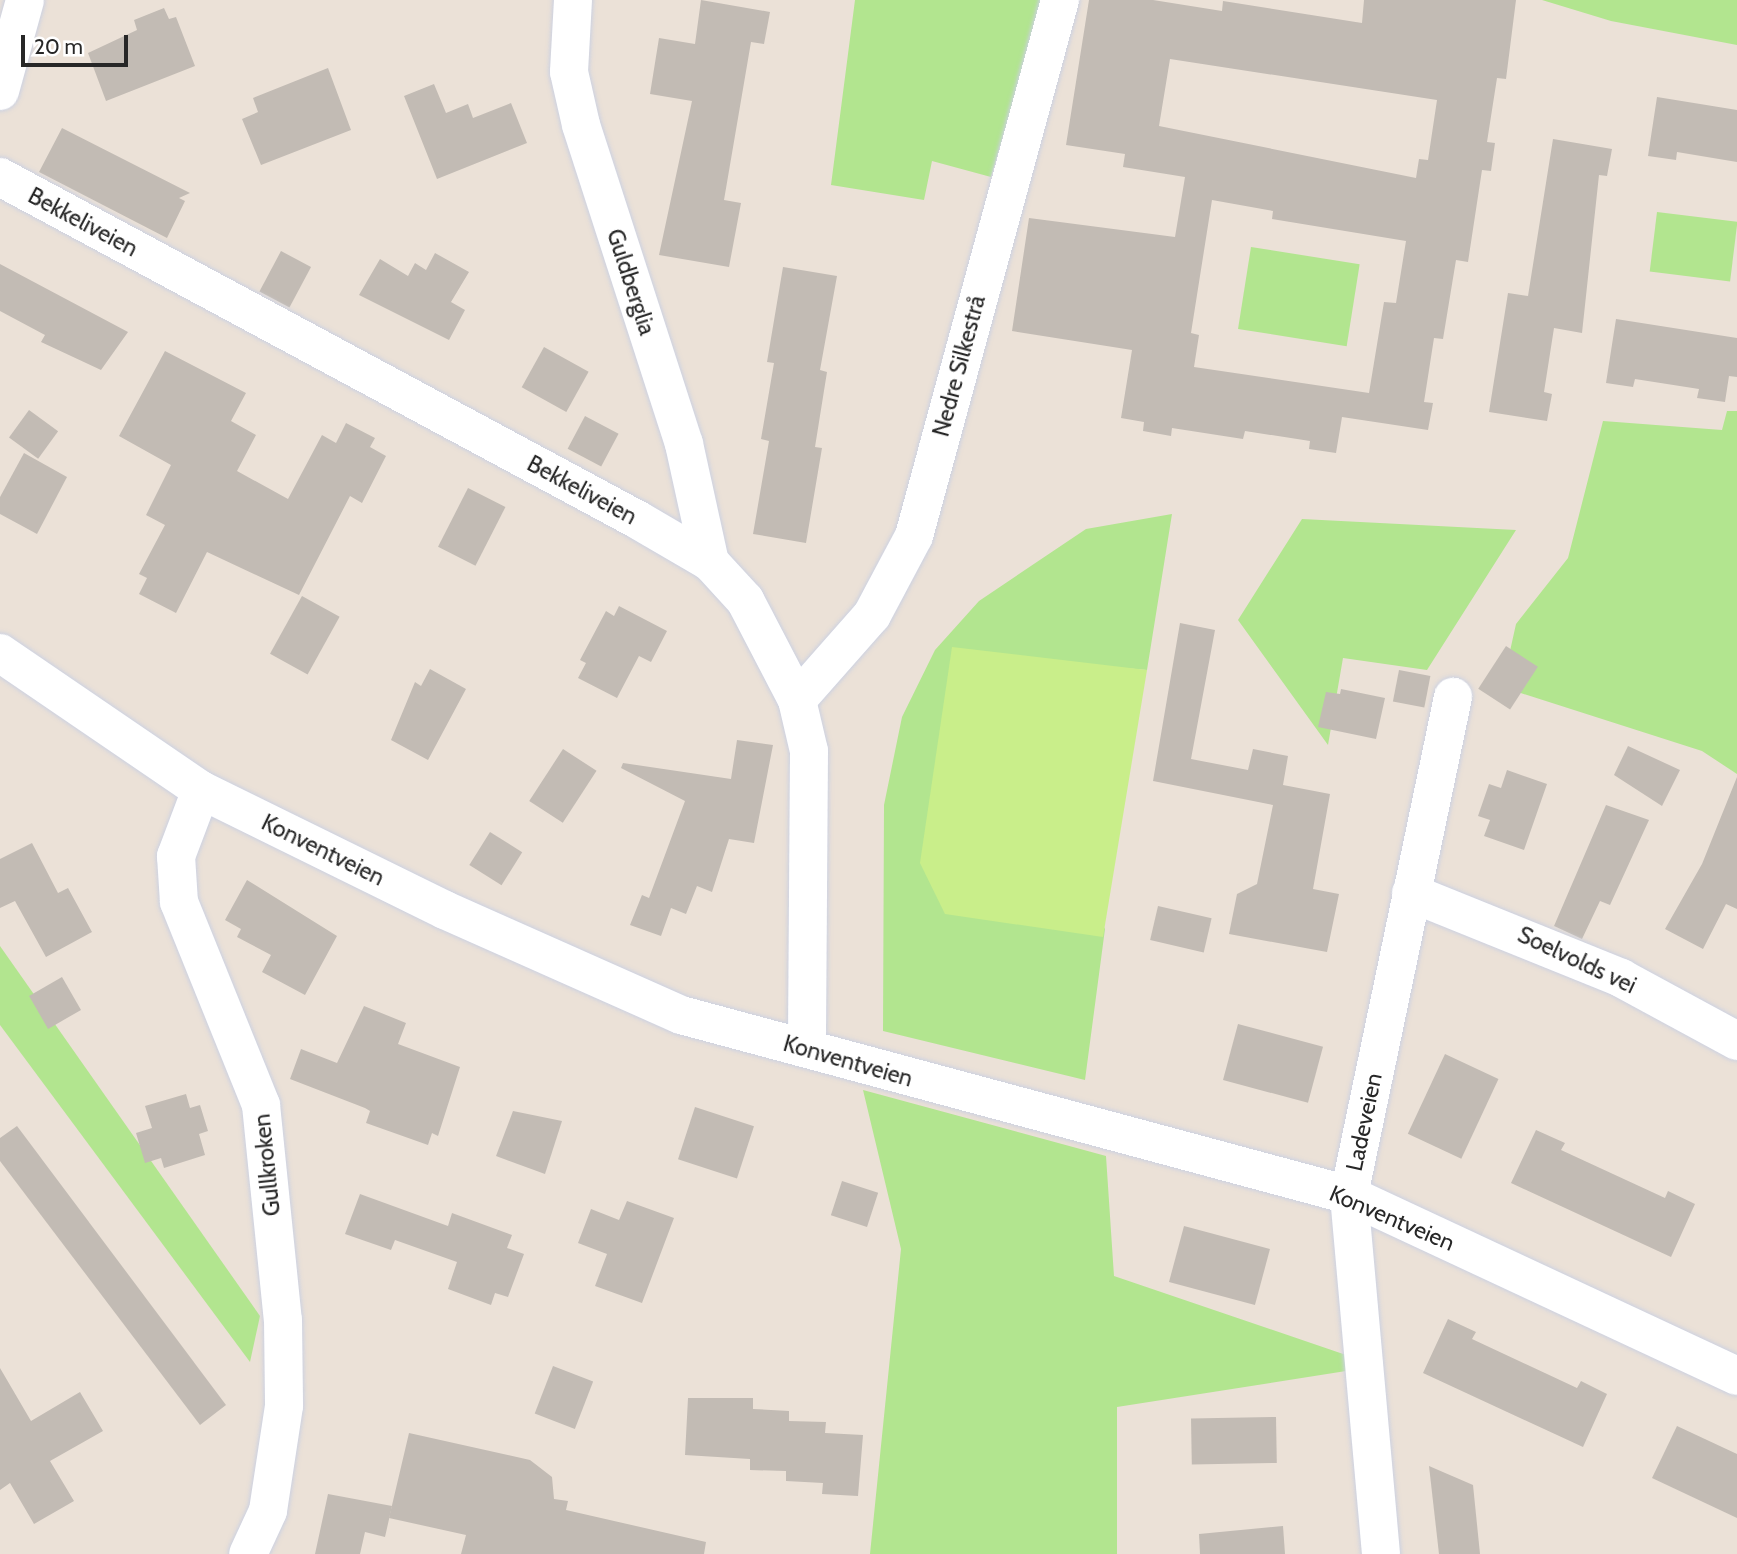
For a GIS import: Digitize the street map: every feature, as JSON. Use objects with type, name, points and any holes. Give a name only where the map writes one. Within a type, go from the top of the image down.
[{"type":"street","points":[[0,91],[25,0]]},
{"type":"street","name":"Guldberglia","points":[[573,0],[569,72],[581,125],[684,444],[710,562]]},
{"type":"street","name":"Nedre Silkestrå","points":[[797,700],[872,615],[914,536],[1060,0]]},
{"type":"street","name":"Bekkeliveien","points":[[0,177],[710,562],[745,600],[797,700],[809,751],[812,815],[807,1048]]},
{"type":"street","name":"Konventveien","points":[[0,653],[201,790],[445,910],[681,1015],[1349,1195],[1737,1376]]},
{"type":"street","name":"Ladeveien","points":[[1381,1554],[1349,1195],[1453,697]]},
{"type":"street","name":"Gullkroken","points":[[201,790],[176,856],[179,902],[261,1105],[284,1320],[284,1406],[268,1511],[248,1554]]},
{"type":"street","name":"Soelvolds vei","points":[[1410,893],[1620,978],[1737,1041]]},
{"type":"green space","points":[[855,0],[1043,0],[991,177],[932,161],[924,200],[831,185]]},
{"type":"green space","points":[[1542,0],[1737,0],[1737,45],[1611,21]]},
{"type":"green space","points":[[1657,212],[1737,222],[1730,281],[1650,272]]},
{"type":"green space","points":[[1251,247],[1360,264],[1347,346],[1238,329]]},
{"type":"green space","points":[[1727,411],[1737,411],[1737,774],[1702,751],[1502,687],[1516,624],[1568,558],[1603,421],[1722,430]]},
{"type":"green space","points":[[1172,514],[1147,670],[955,653],[1105,929],[1085,1080],[883,1031],[884,805],[902,717],[935,650],[979,601],[1086,529]]},
{"type":"green space","points":[[1302,519],[1516,530],[1427,670],[1343,658],[1328,745],[1238,620]]},
{"type":"green space","points":[[952,647],[1147,670],[1103,937],[945,914],[920,863]]},
{"type":"green space","points":[[0,946],[260,1316],[250,1362],[0,1025]]},
{"type":"green space","points":[[863,1090],[1106,1156],[1114,1276],[1349,1356],[1346,1371],[1117,1407],[1117,1554],[870,1554],[901,1249]]},
{"type":"building","points":[[701,0],[770,12],[764,44],[751,42],[724,200],[741,203],[729,267],[659,255],[692,101],[650,94],[659,38],[695,44]]},
{"type":"building","points":[[1089,0],[1153,0],[1222,11],[1223,1],[1362,23],[1364,0],[1516,0],[1506,79],[1497,78],[1487,142],[1495,143],[1491,171],[1482,170],[1468,262],[1456,260],[1443,339],[1434,338],[1424,402],[1433,403],[1428,430],[1342,417],[1336,453],[1309,449],[1310,441],[1245,431],[1243,439],[1172,428],[1171,436],[1143,431],[1144,422],[1121,418],[1132,350],[1012,331],[1029,218],[1175,237],[1185,177],[1123,167],[1125,154],[1066,145]],"holes":[[[1170,59],[1437,100],[1428,160],[1419,159],[1416,178],[1159,126]],[[1212,200],[1273,211],[1272,219],[1406,241],[1396,303],[1384,302],[1369,393],[1194,367],[1199,335],[1191,333]]]},
{"type":"building","points":[[164,8],[169,19],[176,17],[195,66],[106,101],[88,53],[137,30],[134,20]]},
{"type":"building","points":[[328,68],[351,130],[261,165],[242,119],[258,112],[253,98]]},
{"type":"building","points":[[434,84],[446,113],[468,104],[473,118],[511,103],[527,143],[437,179],[404,96]]},
{"type":"building","points":[[1657,97],[1737,110],[1737,162],[1677,152],[1676,160],[1648,156]]},
{"type":"building","points":[[62,128],[190,193],[179,198],[185,201],[167,238],[39,172]]},
{"type":"building","points":[[1553,139],[1612,149],[1607,176],[1599,175],[1582,333],[1554,328],[1544,392],[1552,394],[1547,421],[1489,412],[1508,293],[1528,296]]},
{"type":"building","points":[[281,251],[311,267],[289,308],[259,292]]},
{"type":"building","points":[[435,253],[469,272],[451,302],[465,310],[449,340],[359,295],[380,259],[408,276],[415,263],[426,270]]},
{"type":"building","points":[[0,264],[128,332],[101,370],[41,342],[45,335],[0,311]]},
{"type":"building","points":[[783,267],[837,276],[820,370],[827,372],[815,447],[822,448],[806,543],[753,534],[769,441],[761,439],[774,363],[767,362]]},
{"type":"building","points":[[1616,319],[1737,338],[1737,377],[1729,376],[1725,402],[1697,398],[1699,389],[1635,379],[1633,387],[1606,383]]},
{"type":"building","points":[[544,347],[589,372],[566,412],[522,387]]},
{"type":"building","points":[[165,351],[246,393],[231,421],[256,435],[237,471],[288,499],[322,435],[336,443],[346,423],[375,438],[370,447],[386,456],[362,503],[350,496],[299,595],[207,552],[176,613],[139,594],[147,578],[139,574],[165,525],[146,515],[171,465],[119,436]]},
{"type":"building","points":[[29,410],[58,431],[38,459],[9,438]]},
{"type":"building","points":[[585,416],[619,434],[601,467],[568,449]]},
{"type":"building","points":[[24,453],[67,477],[37,534],[0,514],[0,497]]},
{"type":"building","points":[[468,488],[505,507],[475,566],[438,547]]},
{"type":"building","points":[[302,596],[340,617],[308,675],[270,654]]},
{"type":"building","points":[[619,606],[667,631],[651,662],[639,656],[617,698],[578,678],[586,663],[580,660],[606,611],[614,616]]},
{"type":"building","points":[[1180,623],[1215,630],[1191,759],[1248,770],[1253,749],[1288,756],[1283,785],[1330,794],[1313,889],[1339,894],[1327,952],[1229,934],[1237,894],[1257,884],[1273,805],[1153,781]]},
{"type":"building","points":[[1506,646],[1538,667],[1510,709],[1478,689]]},
{"type":"building","points":[[430,669],[466,689],[428,760],[391,740],[415,682],[421,686]]},
{"type":"building","points":[[1399,670],[1430,676],[1424,708],[1393,701]]},
{"type":"building","points":[[1341,689],[1385,698],[1376,739],[1318,727],[1326,692],[1340,694]]},
{"type":"building","points":[[737,740],[773,745],[754,843],[729,839],[712,892],[697,886],[686,914],[671,908],[661,936],[630,925],[642,895],[649,898],[685,801],[621,768],[623,763],[731,779]]},
{"type":"building","points":[[1628,746],[1680,770],[1662,806],[1614,775]]},
{"type":"building","points":[[563,749],[597,771],[563,823],[529,801]]},
{"type":"building","points":[[1507,770],[1547,784],[1524,850],[1484,836],[1490,820],[1478,816],[1489,784],[1501,788]]},
{"type":"building","points":[[1737,777],[1737,909],[1726,904],[1703,949],[1665,929],[1702,864]]},
{"type":"building","points":[[1606,805],[1649,820],[1610,905],[1600,901],[1582,939],[1554,926]]},
{"type":"building","points":[[490,832],[522,852],[502,885],[469,865]]},
{"type":"building","points":[[32,843],[58,893],[68,888],[92,932],[46,957],[15,901],[0,908],[0,859]]},
{"type":"building","points":[[247,880],[337,936],[305,995],[262,972],[271,955],[237,937],[241,929],[225,920]]},
{"type":"building","points":[[1158,906],[1212,918],[1204,952],[1150,940]]},
{"type":"building","points":[[62,977],[81,1010],[48,1029],[29,996]]},
{"type":"building","points":[[364,1006],[406,1023],[398,1044],[460,1067],[438,1136],[432,1133],[428,1145],[366,1123],[370,1111],[365,1108],[290,1079],[301,1049],[337,1063]]},
{"type":"building","points":[[1238,1024],[1323,1047],[1308,1103],[1223,1080]]},
{"type":"building","points":[[1445,1054],[1498,1079],[1461,1159],[1408,1134]]},
{"type":"building","points":[[186,1094],[190,1108],[200,1105],[208,1131],[199,1134],[205,1155],[164,1168],[161,1158],[145,1163],[136,1133],[152,1128],[145,1106]]},
{"type":"building","points":[[695,1107],[754,1126],[737,1178],[678,1159]]},
{"type":"building","points":[[513,1111],[562,1121],[545,1174],[496,1156]]},
{"type":"building","points":[[17,1126],[226,1405],[200,1425],[0,1161],[0,1138]]},
{"type":"building","points":[[1536,1130],[1565,1143],[1561,1150],[1665,1198],[1668,1191],[1695,1204],[1671,1257],[1511,1183]]},
{"type":"building","points":[[842,1181],[878,1193],[867,1227],[831,1215]]},
{"type":"building","points":[[360,1194],[448,1226],[452,1213],[512,1235],[507,1248],[524,1254],[508,1297],[495,1293],[491,1305],[448,1289],[457,1262],[395,1240],[391,1250],[345,1234]]},
{"type":"building","points":[[627,1201],[674,1218],[642,1303],[595,1286],[607,1254],[578,1243],[591,1209],[619,1220]]},
{"type":"building","points":[[1184,1226],[1270,1249],[1255,1305],[1169,1282]]},
{"type":"building","points":[[1448,1319],[1476,1332],[1472,1339],[1577,1388],[1581,1381],[1607,1394],[1583,1447],[1423,1373]]},
{"type":"building","points":[[553,1366],[593,1381],[575,1429],[535,1414]]},
{"type":"building","points":[[0,1368],[31,1421],[80,1392],[103,1431],[50,1461],[74,1501],[34,1524],[10,1483],[0,1490]]},
{"type":"building","points":[[688,1398],[753,1398],[753,1409],[789,1411],[789,1421],[826,1422],[825,1433],[863,1435],[858,1496],[822,1494],[823,1483],[786,1481],[786,1471],[750,1470],[750,1459],[685,1455]]},
{"type":"building","points":[[1276,1417],[1277,1463],[1192,1464],[1191,1418]]},
{"type":"building","points":[[1677,1426],[1737,1454],[1737,1518],[1652,1478]]},
{"type":"building","points":[[409,1433],[530,1460],[552,1477],[554,1499],[568,1501],[566,1510],[706,1542],[704,1554],[461,1554],[466,1535],[389,1518]]},
{"type":"building","points":[[1429,1466],[1473,1485],[1480,1554],[1439,1554]]},
{"type":"building","points":[[328,1494],[392,1506],[385,1537],[365,1532],[360,1554],[315,1554]]},
{"type":"building","points":[[1283,1526],[1285,1554],[1200,1554],[1199,1534]]}]
